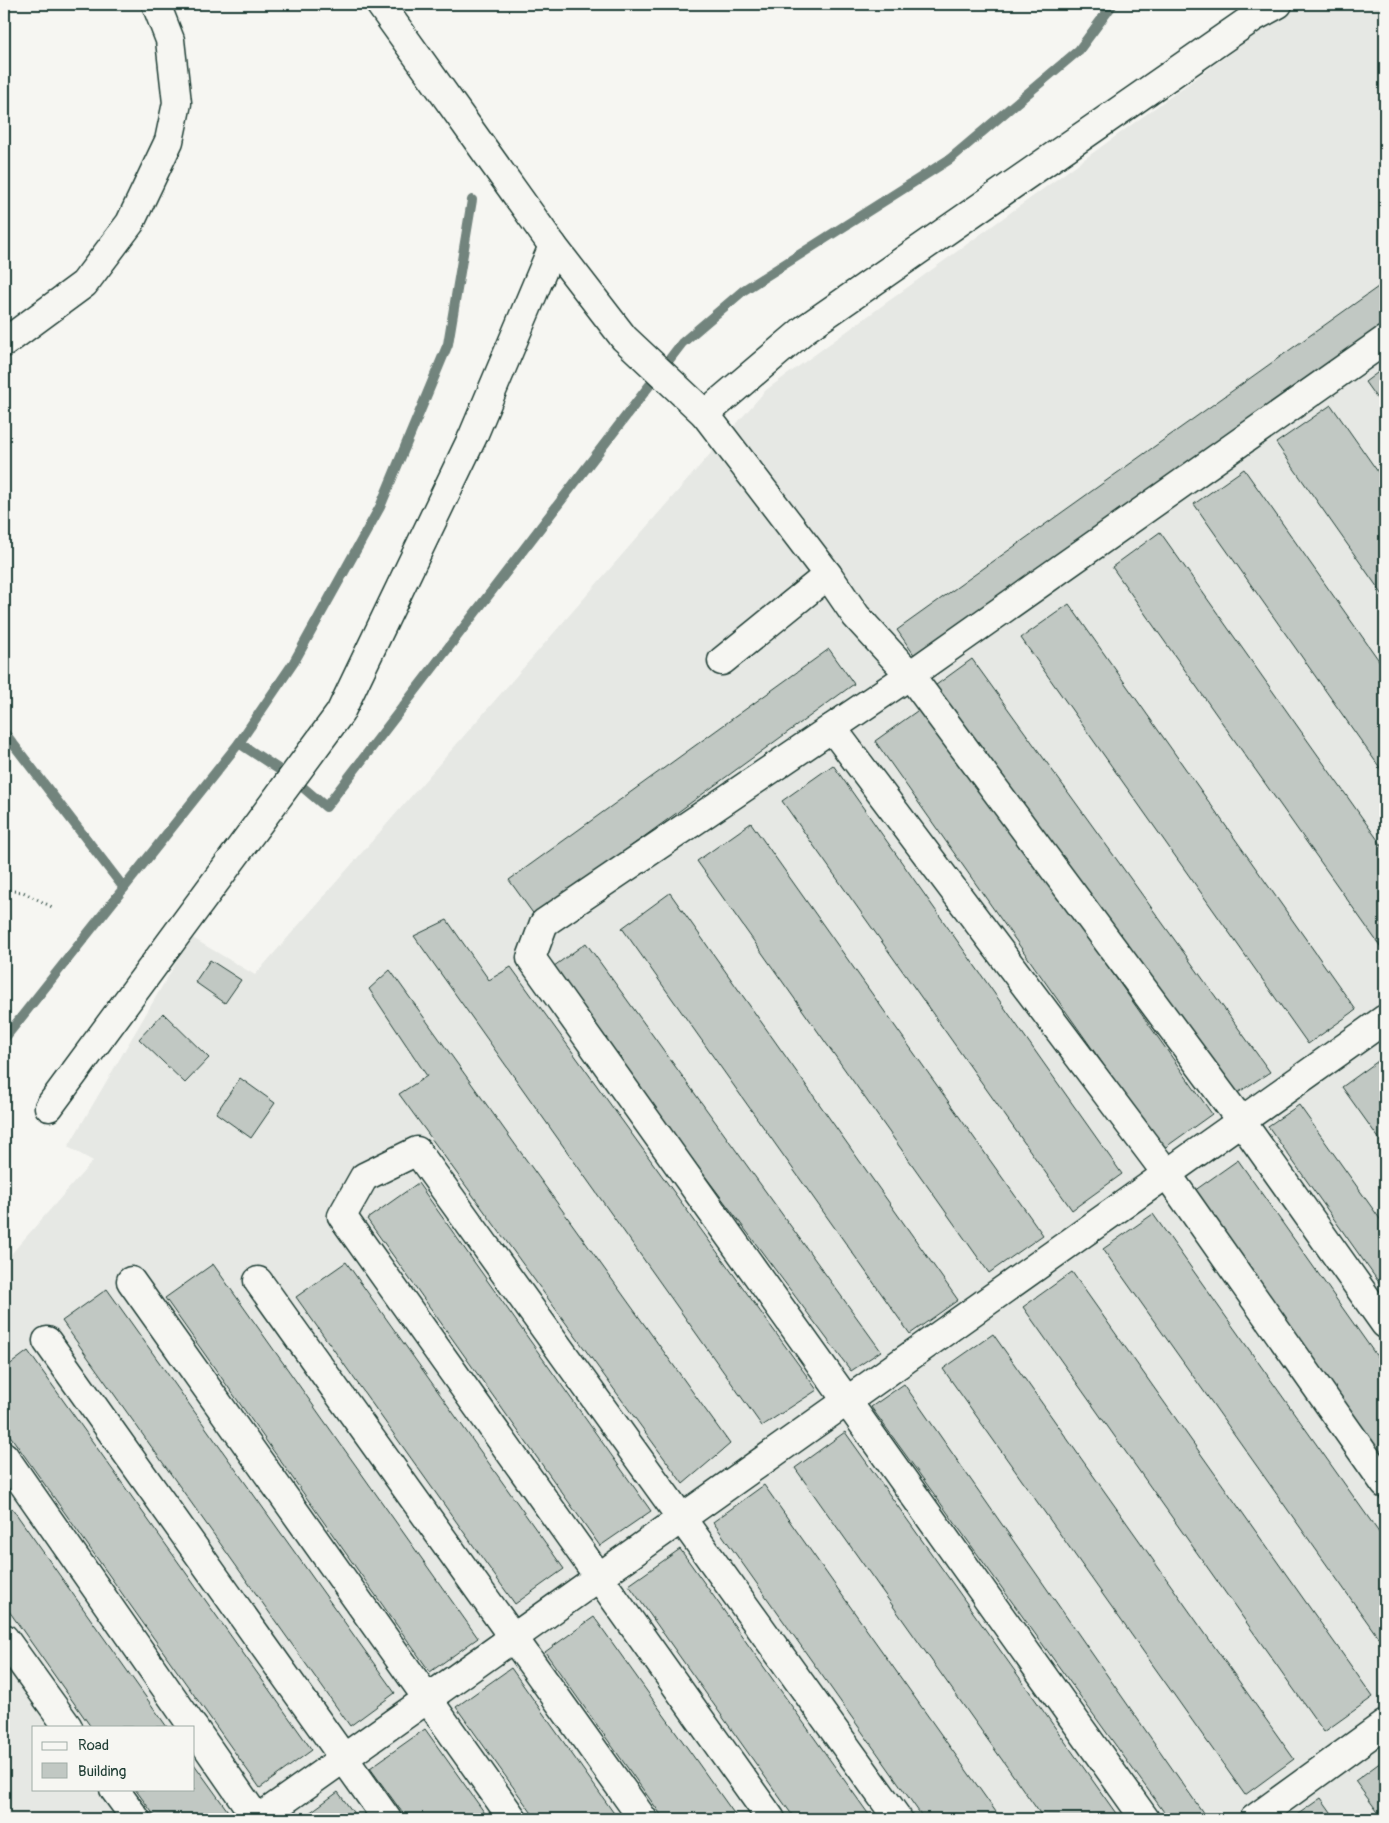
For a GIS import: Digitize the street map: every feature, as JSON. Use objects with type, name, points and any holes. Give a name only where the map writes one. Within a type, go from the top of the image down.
[{"type":"lane","points":[[4,342],[84,284],[130,223],[169,141],[177,103],[170,40],[156,4]]},
{"type":"lane","points":[[380,4],[553,246],[624,338],[705,414],[828,574],[856,616],[910,675],[1241,1121],[1385,1324]]},
{"type":"lane","points":[[705,414],[806,329],[1245,23],[1278,4]]},
{"type":"lane","points":[[49,1107],[340,713],[473,436],[553,246]]},
{"type":"lane","points":[[1145,1819],[531,958],[544,923],[910,675],[1385,340]]},
{"type":"lane","points":[[722,662],[828,574]]},
{"type":"lane","points":[[832,728],[1167,1174],[1385,1484]]},
{"type":"lane","points":[[195,1731],[258,1819],[1385,1019]]},
{"type":"lane","points":[[770,1819],[342,1216],[364,1177],[417,1151],[898,1819]]},
{"type":"lane","points":[[131,1281],[513,1819]]},
{"type":"lane","points":[[258,1281],[642,1819]]},
{"type":"lane","points":[[47,1341],[387,1819]]},
{"type":"lane","points":[[4,1456],[192,1726]]},
{"type":"lane","points":[[4,1638],[67,1726]]},
{"type":"lane","points":[[1254,1819],[1385,1724]]},
{"type":"lane","points":[[115,1790],[136,1819]]},
{"type":"path","points":[[4,890],[23,892],[52,907]]},
{"type":"shaded area","points":[[1298,4],[1385,4],[1385,1819],[12,1819],[4,1809],[4,1262],[93,1161],[68,1147],[191,937],[255,975],[766,390]]},
{"type":"building","points":[[1385,282],[1385,323],[917,659],[897,630]]},
{"type":"building","points":[[1385,367],[1385,410],[1365,382]]},
{"type":"building","points":[[1331,405],[1385,482],[1385,598],[1276,443]]},
{"type":"building","points":[[1244,469],[1385,669],[1385,775],[1194,504]]},
{"type":"building","points":[[1160,532],[1385,850],[1385,953],[1112,567]]},
{"type":"building","points":[[1069,604],[1356,1010],[1308,1044],[1021,638]]},
{"type":"building","points":[[829,649],[854,684],[535,916],[509,880]]},
{"type":"building","points":[[972,659],[1270,1072],[1236,1094],[932,688]]},
{"type":"building","points":[[924,706],[1212,1114],[1163,1149],[875,741]]},
{"type":"building","points":[[833,765],[1122,1174],[1072,1210],[782,801]]},
{"type":"building","points":[[751,823],[1043,1235],[989,1273],[697,861]]},
{"type":"building","points":[[670,893],[958,1300],[910,1334],[622,928]]},
{"type":"building","points":[[447,920],[489,980],[511,967],[817,1390],[762,1426],[414,936]]},
{"type":"building","points":[[586,943],[881,1351],[851,1371],[550,969]]},
{"type":"building","points":[[210,960],[241,980],[225,1003],[195,982]]},
{"type":"building","points":[[390,970],[730,1444],[683,1484],[399,1094],[427,1076],[369,989]]},
{"type":"building","points":[[163,1013],[209,1058],[185,1083],[139,1039]]},
{"type":"building","points":[[1385,1056],[1385,1147],[1342,1087]]},
{"type":"building","points":[[240,1078],[275,1103],[251,1138],[216,1113]]},
{"type":"building","points":[[1299,1105],[1385,1226],[1385,1291],[1268,1126]]},
{"type":"building","points":[[1238,1160],[1385,1368],[1385,1461],[1194,1191]]},
{"type":"building","points":[[418,1183],[651,1511],[600,1546],[367,1219]]},
{"type":"building","points":[[1153,1214],[1385,1541],[1385,1647],[1103,1249]]},
{"type":"building","points":[[346,1262],[564,1569],[515,1604],[296,1297]]},
{"type":"building","points":[[213,1264],[478,1638],[430,1672],[165,1298]]},
{"type":"building","points":[[1072,1272],[1373,1697],[1324,1732],[1023,1307]]},
{"type":"building","points":[[107,1289],[395,1693],[350,1726],[62,1321]]},
{"type":"building","points":[[993,1334],[1294,1759],[1245,1795],[943,1369]]},
{"type":"building","points":[[28,1351],[312,1750],[260,1788],[4,1427],[4,1369]]},
{"type":"building","points":[[904,1384],[1206,1817],[1202,1819],[1169,1819],[871,1407]]},
{"type":"building","points":[[845,1432],[1120,1819],[1044,1819],[795,1468]]},
{"type":"building","points":[[764,1485],[1001,1819],[924,1819],[713,1522]]},
{"type":"building","points":[[12,1508],[166,1726],[90,1726],[4,1604],[4,1514]]},
{"type":"building","points":[[680,1549],[872,1819],[795,1819],[629,1585]]},
{"type":"building","points":[[594,1617],[738,1819],[664,1819],[545,1652]]},
{"type":"building","points":[[511,1668],[618,1819],[536,1819],[456,1707]]},
{"type":"building","points":[[425,1729],[489,1819],[407,1819],[370,1768]]},
{"type":"building","points":[[1385,1759],[1385,1819],[1383,1819],[1355,1781]]},
{"type":"building","points":[[195,1765],[230,1814],[223,1819],[157,1819],[136,1790],[195,1790]]},
{"type":"building","points":[[338,1792],[358,1819],[301,1819]]},
{"type":"building","points":[[1321,1798],[1336,1819],[1291,1819]]},
{"type":"waterway","points":[[4,1039],[239,743],[292,778],[326,807],[682,343],[744,290],[950,159],[1079,50],[1113,4]]},
{"type":"waterway","points":[[239,743],[294,662],[380,507],[448,344],[472,200]]},
{"type":"waterway","points":[[4,732],[124,888]]}]
